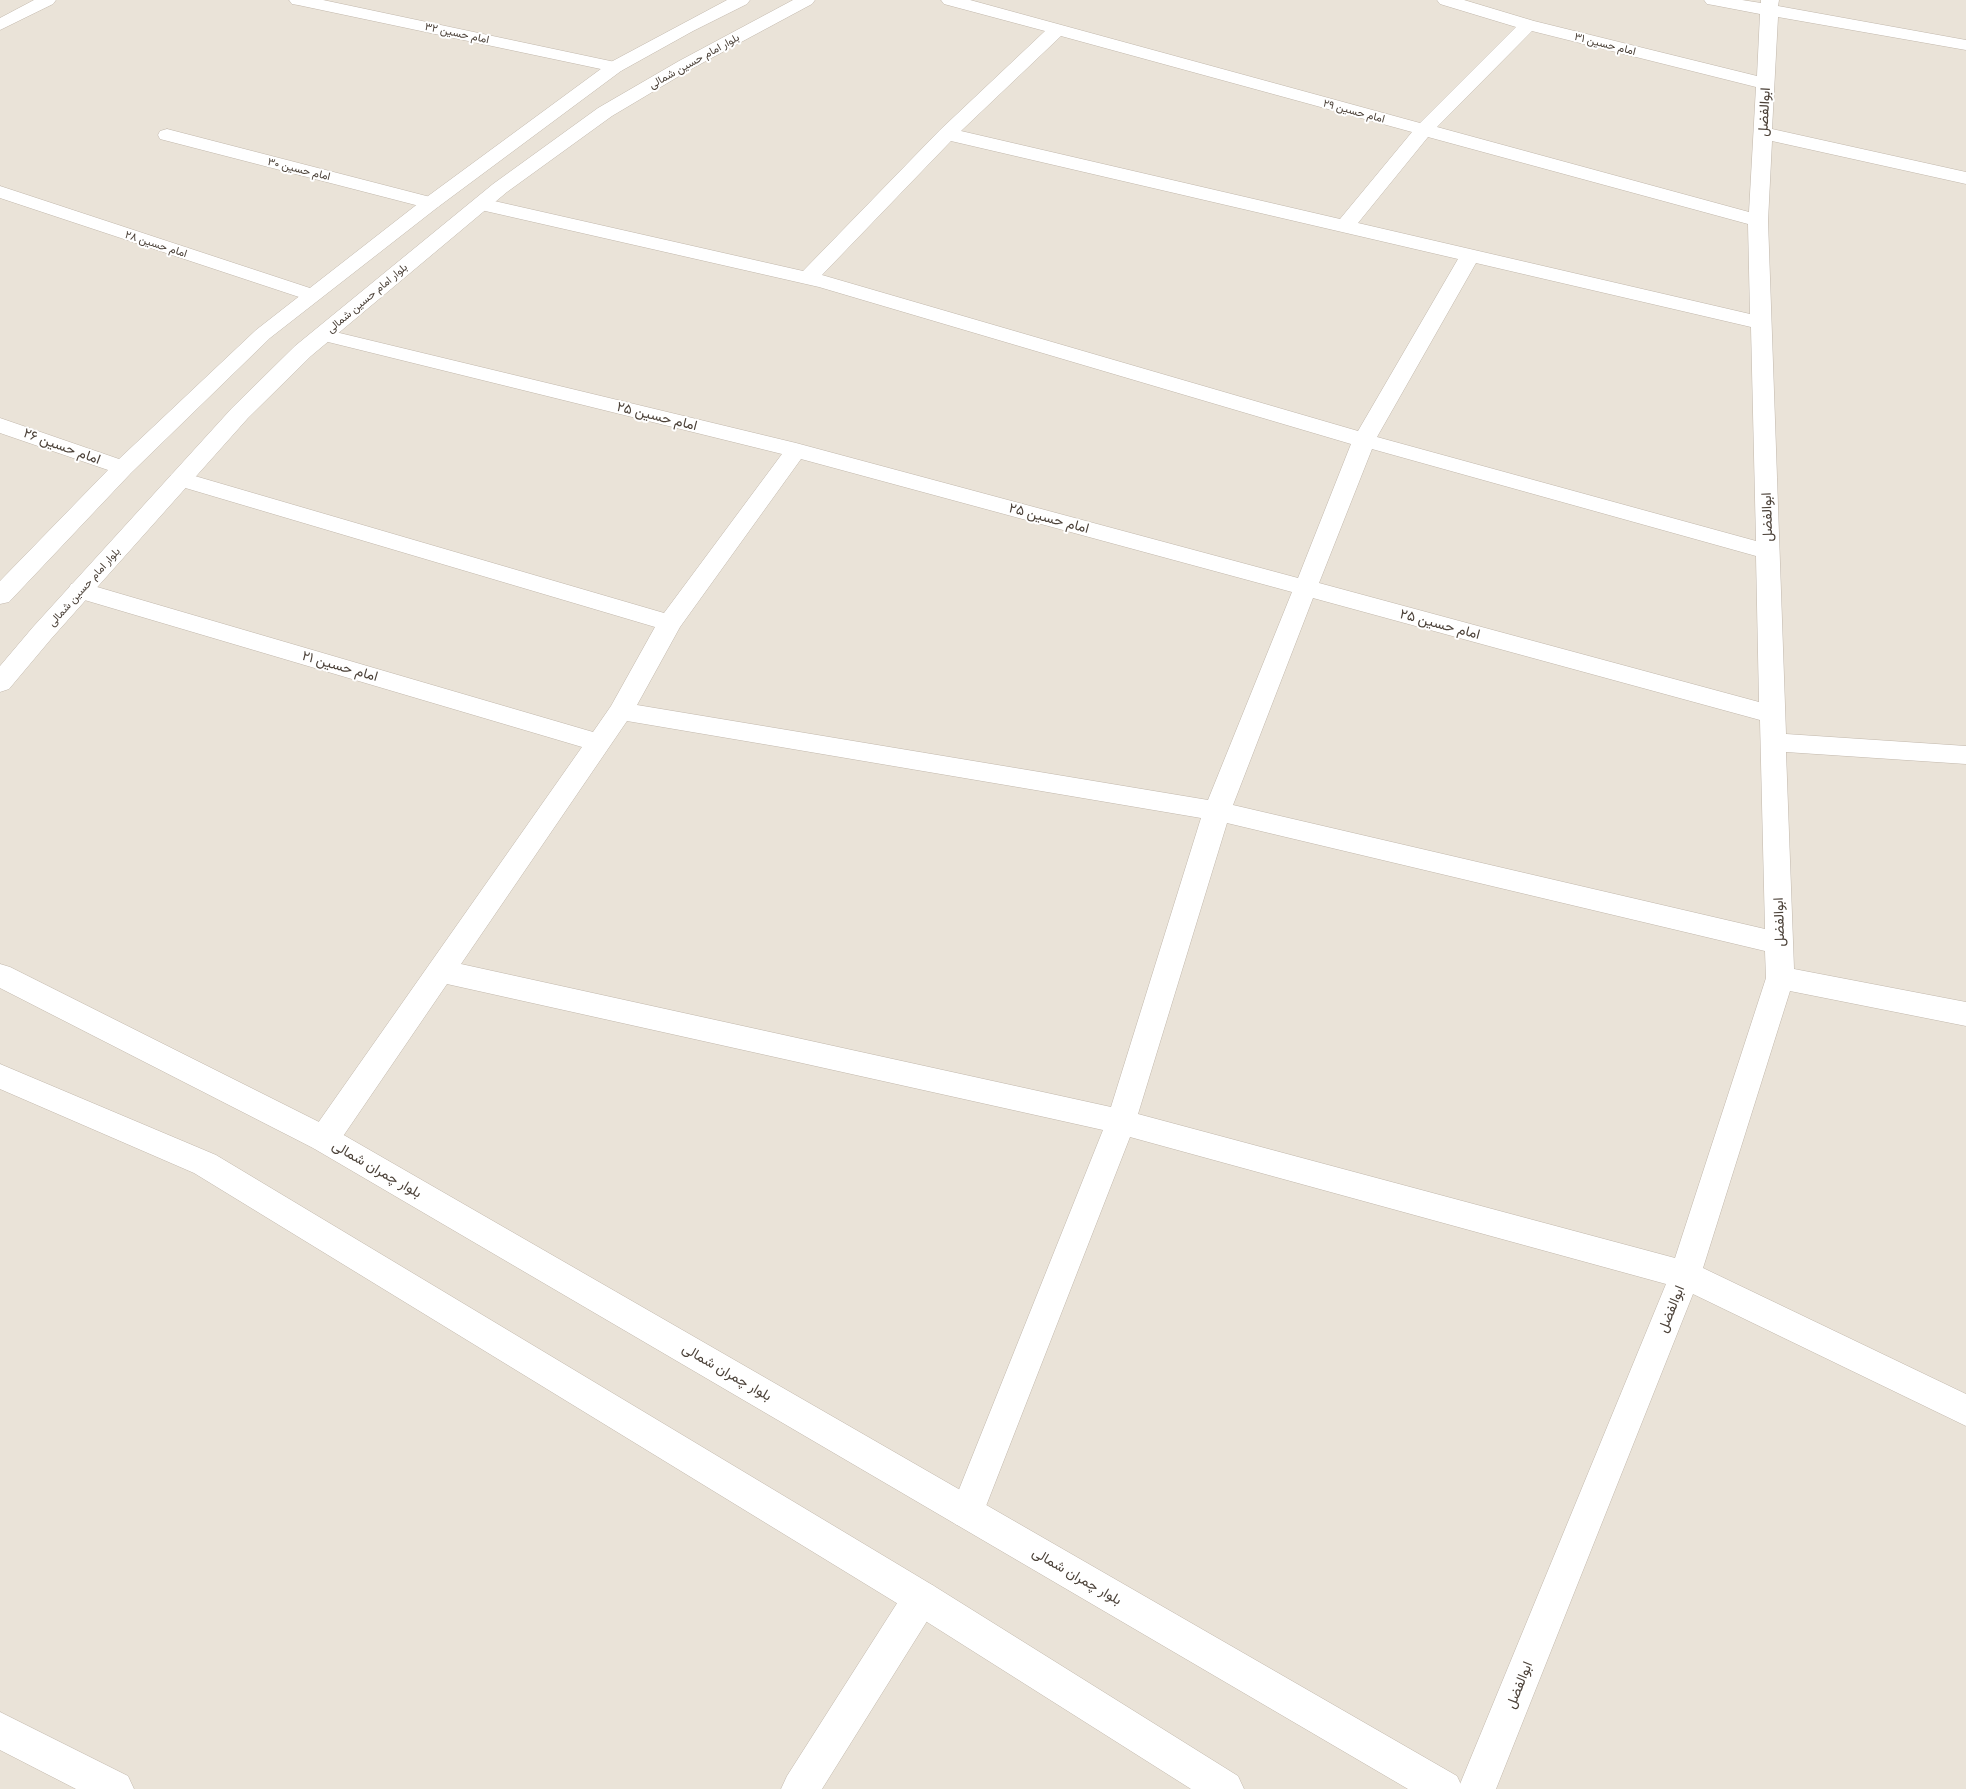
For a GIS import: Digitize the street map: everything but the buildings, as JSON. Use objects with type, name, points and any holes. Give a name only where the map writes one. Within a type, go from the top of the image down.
[{"type":"street","points":[[0,25],[47,0]]},
{"type":"street","name":"امام حسین ۳۲","points":[[298,0],[615,67]]},
{"type":"street","points":[[0,596],[123,468],[263,334],[431,203],[615,67],[741,0]]},
{"type":"street","name":"بلوار امام حسین شمالی","points":[[0,684],[80,590],[240,412],[303,351],[500,188],[605,112],[685,65],[806,0]]},
{"type":"street","name":"امام حسین ۲۹","points":[[950,0],[1758,221]]},
{"type":"street","name":"امام حسین ۳۱","points":[[1446,0],[1528,25],[1766,84]]},
{"type":"street","points":[[1713,0],[1770,6],[1966,45]]},
{"type":"street","name":"ابوالفضل","points":[[1477,1789],[1685,1275],[1780,978],[1758,221],[1770,6]]},
{"type":"street","points":[[1344,226],[1424,130],[1528,25]]},
{"type":"street","points":[[808,278],[947,134],[1058,29]]},
{"type":"street","points":[[1763,133],[1966,178]]},
{"type":"street","points":[[947,134],[1761,323]]},
{"type":"street","name":"امام حسین ۳۰","points":[[167,135],[431,203]]},
{"type":"street","name":"امام حسین ۲۸","points":[[0,192],[312,295]]},
{"type":"street","points":[[481,204],[808,278],[1364,440],[1768,552]]},
{"type":"street","points":[[967,1512],[1121,1122],[1217,811],[1364,440],[1470,255]]},
{"type":"street","name":"امام حسین ۲۵","points":[[323,335],[796,450],[1772,714]]},
{"type":"street","name":"امام حسین ۲۶","points":[[0,425],[123,468]]},
{"type":"street","points":[[324,1139],[599,743],[620,711],[670,623],[796,450]]},
{"type":"street","points":[[180,479],[670,623]]},
{"type":"street","name":"امام حسین ۲۱","points":[[80,590],[599,743]]},
{"type":"street","points":[[620,711],[1217,811],[1780,943]]},
{"type":"street","points":[[1773,742],[1966,755]]},
{"type":"street","points":[[441,971],[1121,1122],[1685,1275],[1966,1411]]},
{"type":"street","name":"بلوار چمران شمالی","points":[[0,975],[324,1139],[1444,1789]]},
{"type":"street","points":[[1780,978],[1966,1014]]},
{"type":"street","points":[[0,1076],[205,1164],[921,1598],[1225,1789]]},
{"type":"street","points":[[800,1789],[921,1598]]},
{"type":"street","points":[[0,1730],[114,1789]]},
{"type":"shaded area","points":[[0,0],[1966,0],[1966,1789],[0,1789]]}]
